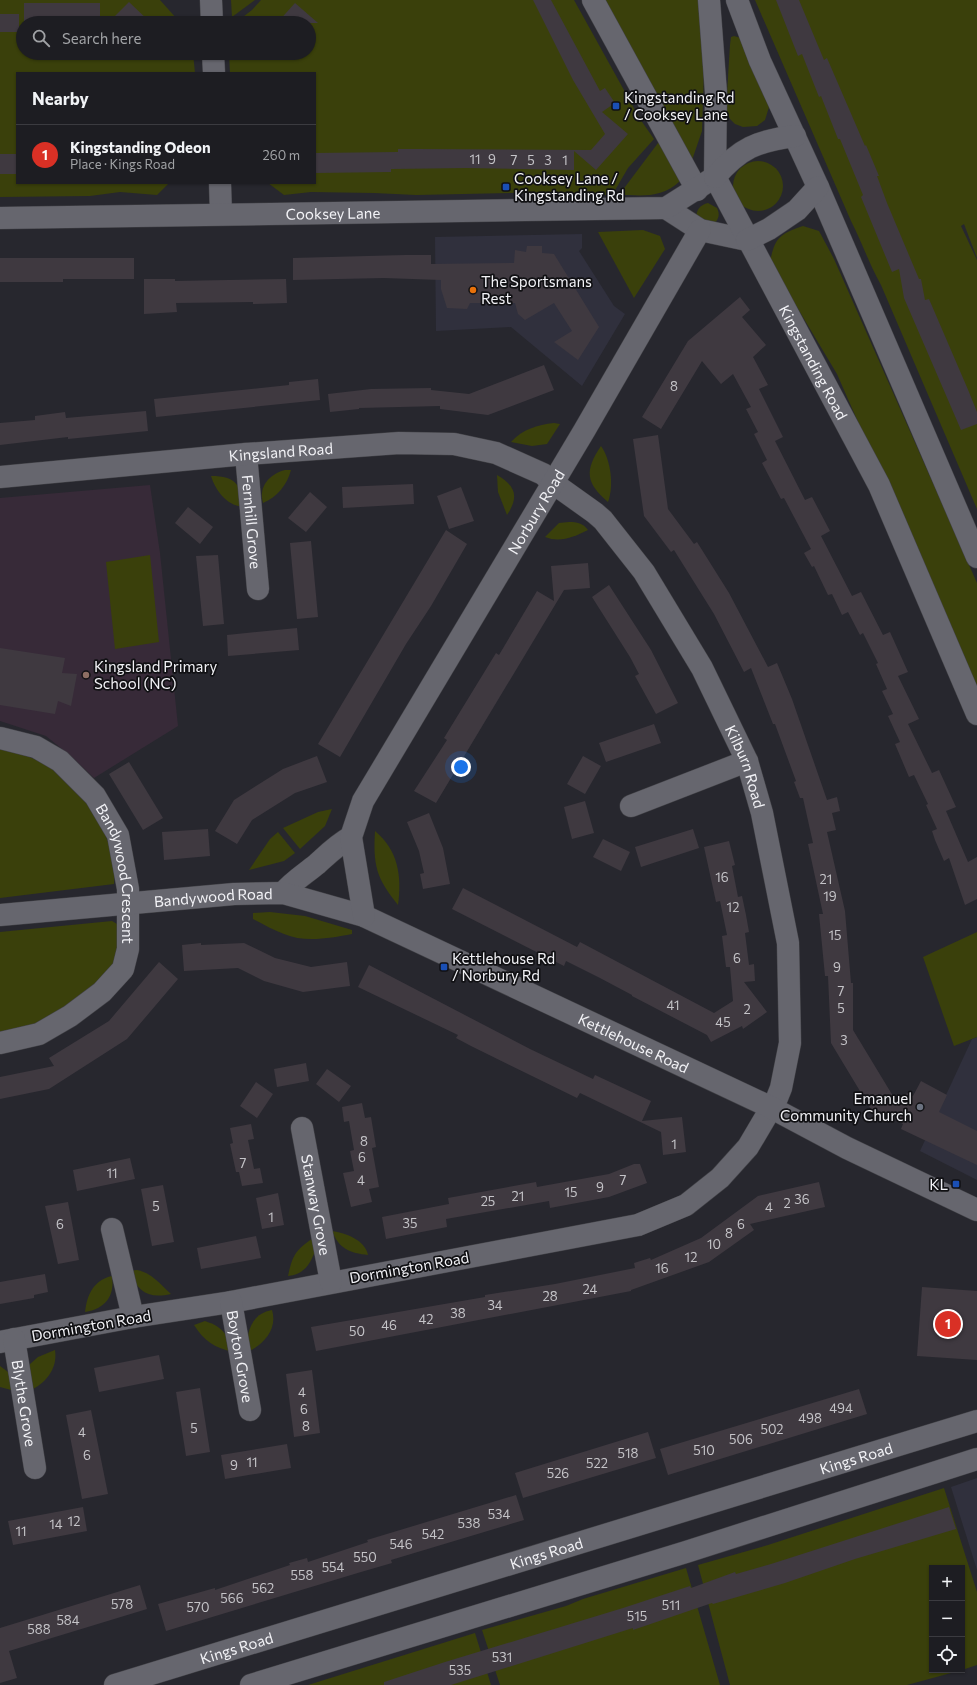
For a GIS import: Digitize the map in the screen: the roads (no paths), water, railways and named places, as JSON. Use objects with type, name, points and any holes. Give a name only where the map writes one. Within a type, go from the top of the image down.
[{"type":"street","points":[[211,0],[212,16]]},
{"type":"street","points":[[593,0],[698,190]]},
{"type":"street","name":"Kingstanding Road","points":[[710,0],[716,93],[715,177],[878,485],[977,714]]},
{"type":"street","points":[[737,0],[760,60],[818,187],[977,557]]},
{"type":"street","points":[[213,60],[214,72]]},
{"type":"street","name":"Cooksey Lane","points":[[0,218],[666,208],[698,190],[715,177],[730,160],[748,147],[776,138],[795,136]]},
{"type":"street","points":[[220,184],[221,214]]},
{"type":"street","points":[[666,208],[700,230],[747,240],[769,229],[797,210],[818,187]]},
{"type":"street","name":"Norbury Road","points":[[364,916],[351,837],[366,796],[553,483],[700,230]]},
{"type":"street","name":"Kingsland Road","points":[[0,477],[246,454],[399,443],[454,444],[496,453],[543,474],[553,483]]},
{"type":"street","name":"Fernhill Grove","points":[[246,454],[258,589]]},
{"type":"street","name":"Kilburn Road","points":[[553,483],[603,520],[644,572],[702,668],[747,761],[762,813],[788,944],[790,1043],[781,1088],[770,1107]]},
{"type":"street","name":"Bandywood Crescent","points":[[0,738],[36,747],[60,761],[95,796],[118,835],[128,889],[128,949],[123,969],[102,992],[70,1016],[39,1034],[0,1043]]},
{"type":"street","points":[[632,806],[747,761]]},
{"type":"street","points":[[283,893],[292,882],[316,865],[341,842],[351,837]]},
{"type":"street","name":"Bandywood Road","points":[[0,915],[234,894],[283,893]]},
{"type":"street","name":"Kettlehouse Road","points":[[283,893],[364,916],[770,1107],[847,1148],[977,1210]]},
{"type":"street","name":"Dormington Road","points":[[7,1341],[133,1317],[230,1302],[638,1225],[686,1205],[720,1178],[748,1147],[770,1107]]},
{"type":"street","name":"Stanway Grove","points":[[302,1128],[331,1282]]},
{"type":"street","points":[[112,1230],[133,1317]]},
{"type":"street","name":"Boyton Grove","points":[[230,1302],[250,1410]]},
{"type":"street","name":"Blythe Grove","points":[[7,1341],[35,1468]]},
{"type":"street","name":"Kings Road","points":[[115,1685],[977,1421]]},
{"type":"street","points":[[251,1685],[686,1552],[977,1459]]},
{"type":"place","name":"Kingstanding Rd / Cooksey Lane","points":[[616,106]]},
{"type":"place","name":"Cooksey Lane / Kingstanding Rd","points":[[506,187]]},
{"type":"place","name":"The Sportsmans Rest","points":[[473,290]]},
{"type":"place","name":"Kingsland Primary School (NC)","points":[[86,675]]},
{"type":"place","name":"Kettlehouse Rd / Norbury Rd","points":[[444,967]]},
{"type":"place","name":"Emanuel Community Church","points":[[920,1107]]},
{"type":"place","name":"KL","points":[[956,1184]]},
{"type":"place","name":"Kingstanding Odeon","points":[[948,1324]]}]
